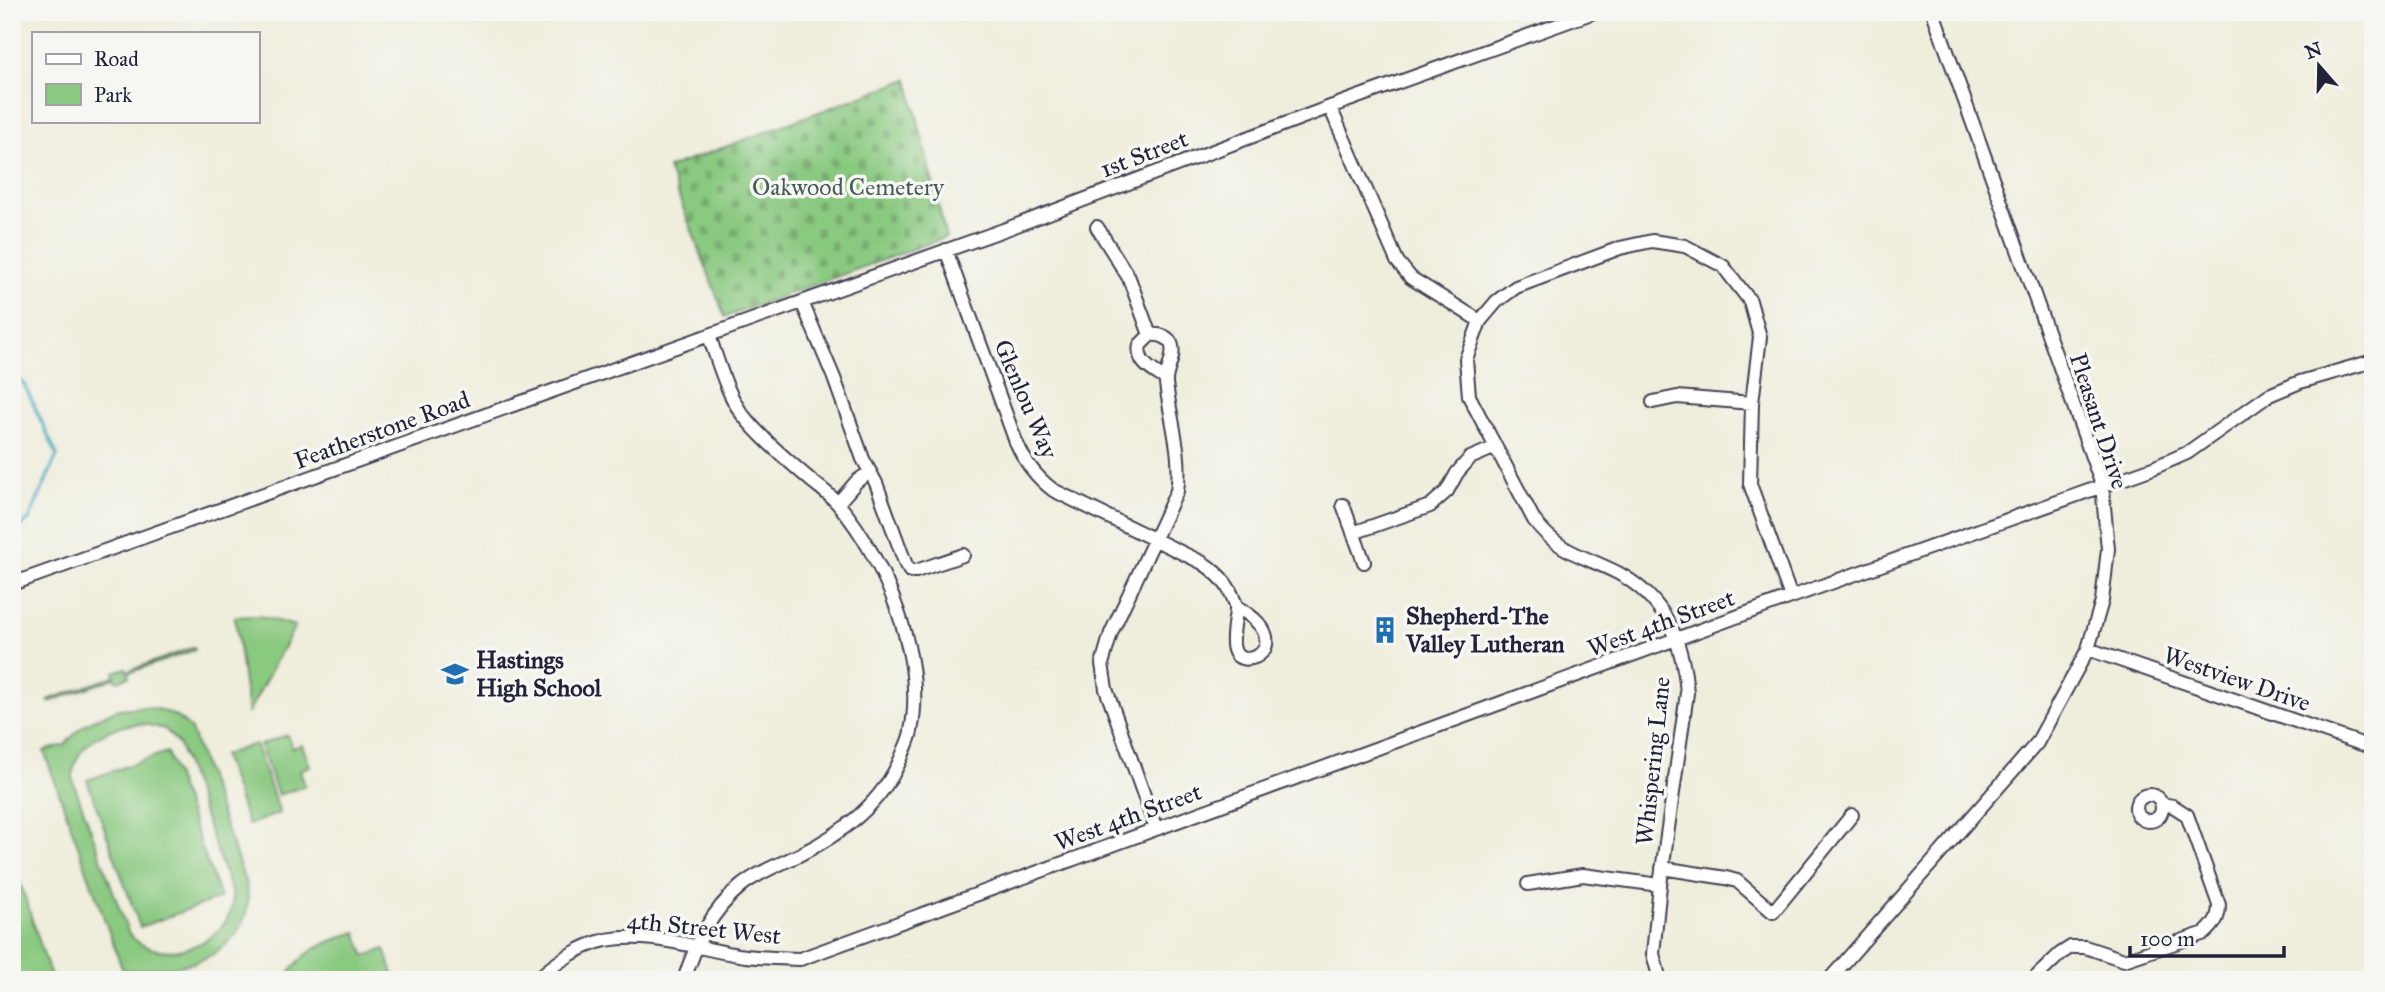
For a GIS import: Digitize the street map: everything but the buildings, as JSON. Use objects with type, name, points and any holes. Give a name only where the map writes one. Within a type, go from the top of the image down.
[{"type":"street","name":"1st Street","points":[[709,336],[1567,17],[1594,12]]},
{"type":"street","name":"Pleasant Drive","points":[[1829,980],[2037,743],[2088,649],[2102,601],[2108,549],[2102,485],[1933,12]]},
{"type":"street","points":[[1330,107],[1397,261],[1411,278],[1480,321],[1497,301],[1516,287],[1620,248],[1652,241],[1685,246],[1723,266],[1750,301],[1760,337],[1752,403],[1750,484],[1791,597]]},
{"type":"street","points":[[1097,227],[1129,278],[1150,335]]},
{"type":"street","name":"Glenlou Way","points":[[946,250],[1025,461],[1038,479],[1053,490],[1203,563],[1213,570],[1231,592],[1236,607]]},
{"type":"street","points":[[802,302],[910,570],[916,571],[963,555]]},
{"type":"street","name":"Whispering Lane","points":[[1480,321],[1466,359],[1469,396],[1534,520],[1546,536],[1563,548],[1619,574],[1646,591],[1666,616],[1685,668],[1688,693],[1662,868],[1653,954],[1660,980]]},
{"type":"street","points":[[1156,829],[1102,673],[1111,633],[1177,491],[1179,478],[1166,379],[1172,358],[1170,342],[1164,336],[1150,335],[1140,345],[1140,358],[1166,379]]},
{"type":"street","points":[[684,980],[695,946],[716,911],[742,885],[847,827],[875,802],[897,768],[911,733],[915,696],[909,648],[894,603],[867,543],[838,503],[772,447],[741,412],[709,336]]},
{"type":"street","name":"Featherstone Road","points":[[12,584],[709,336]]},
{"type":"street","name":"West 4th Street","points":[[794,959],[2153,468],[2187,453],[2269,396],[2300,382],[2373,361]]},
{"type":"street","points":[[1653,402],[1677,397],[1752,403]]},
{"type":"street","points":[[1353,533],[1430,506],[1447,491],[1470,458],[1496,447]]},
{"type":"street","points":[[838,503],[857,481],[870,472]]},
{"type":"street","points":[[1343,505],[1364,562]]},
{"type":"street","name":"Westview Drive","points":[[2088,649],[2373,748]]},
{"type":"street","points":[[2033,980],[2071,947],[2085,947],[2124,960],[2205,933],[2217,920],[2219,905],[2187,815],[2173,806],[2162,804]]},
{"type":"street","points":[[1662,868],[1737,881],[1773,912],[1852,815]]},
{"type":"street","points":[[1528,884],[1583,876],[1660,885]]},
{"type":"street","name":"4th Street West","points":[[536,980],[562,958],[605,940],[633,937],[746,956],[794,959]]},
{"type":"green space","name":"Oakwood Cemetery","points":[[908,79],[946,237],[725,317],[668,168]]},
{"type":"green space","points":[[259,616],[295,626],[248,713],[235,617]]},
{"type":"green space","points":[[194,647],[195,650],[128,673],[129,677],[117,681],[115,678],[49,702],[48,700],[115,676],[114,672],[126,668],[128,671]]},
{"type":"green space","points":[[141,707],[162,710],[181,720],[191,730],[246,884],[246,912],[235,935],[214,953],[189,964],[123,971],[44,751],[65,745],[79,729],[96,718],[119,709]],"holes":[[[144,724],[165,729],[179,745],[232,894],[230,911],[222,926],[209,938],[193,946],[175,950],[157,950],[141,944],[128,932],[73,781],[79,756],[95,738],[131,725]]]},
{"type":"green space","points":[[287,735],[292,748],[302,745],[310,766],[300,770],[305,786],[278,795],[260,745]]},
{"type":"green space","points":[[255,744],[280,813],[248,825],[223,755]]},
{"type":"green space","points":[[167,752],[220,898],[140,927],[87,780]]},
{"type":"green space","points":[[13,861],[52,980],[12,980]]},
{"type":"green space","points":[[356,932],[365,956],[385,949],[395,980],[285,980],[299,961],[315,948]]},
{"type":"waterway","points":[[12,372],[24,384],[57,455],[29,520],[12,533]]},
{"type":"place","name":"Shepherd-The Valley Lutheran","points":[[1385,630]]},
{"type":"place","name":"Hastings High School","points":[[455,674]]}]
